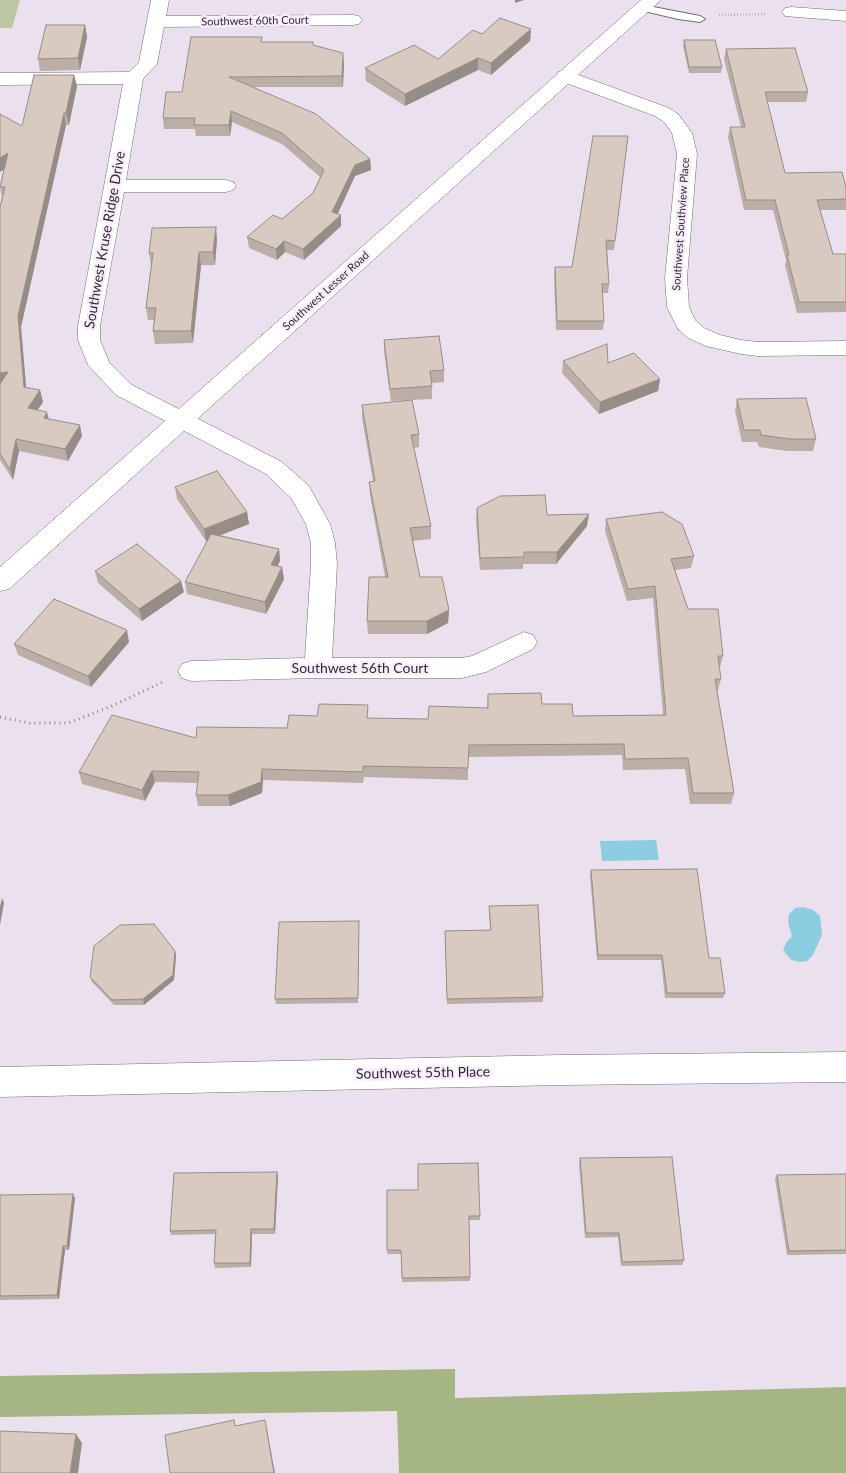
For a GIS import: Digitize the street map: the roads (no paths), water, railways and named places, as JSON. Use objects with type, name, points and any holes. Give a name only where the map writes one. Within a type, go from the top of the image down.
[{"type":"street","name":"Southwest Kruse Ridge Drive","points":[[160,0],[148,64],[134,78],[89,326],[89,340],[99,365],[124,390],[274,468],[300,492],[318,524],[324,564],[318,668]]},
{"type":"street","name":"Southwest Lesser Road","points":[[0,582],[565,76],[648,4]]},
{"type":"street","points":[[791,12],[846,16]]},
{"type":"street","name":"Southwest 60th Court","points":[[156,22],[353,20]]},
{"type":"street","name":"Southwest Southview Place","points":[[565,76],[633,99],[662,112],[671,118],[682,133],[687,154],[676,278],[677,301],[681,316],[686,324],[696,333],[714,341],[758,350],[846,348]]},
{"type":"street","points":[[0,79],[134,78]]},
{"type":"street","points":[[114,186],[226,186]]},
{"type":"street","name":"Southwest 56th Court","points":[[190,671],[318,668],[462,668],[477,665],[524,642]]},
{"type":"street","name":"Southwest 55th Place","points":[[0,1082],[561,1070],[846,1068]]},
{"type":"lane","points":[[648,4],[678,16],[700,19]]},
{"type":"water","points":[[656,840],[659,860],[602,861],[600,841]]},
{"type":"water","points":[[803,907],[813,910],[820,916],[822,935],[813,955],[807,961],[800,962],[791,960],[783,950],[792,936],[788,922],[789,914],[795,908]]}]
